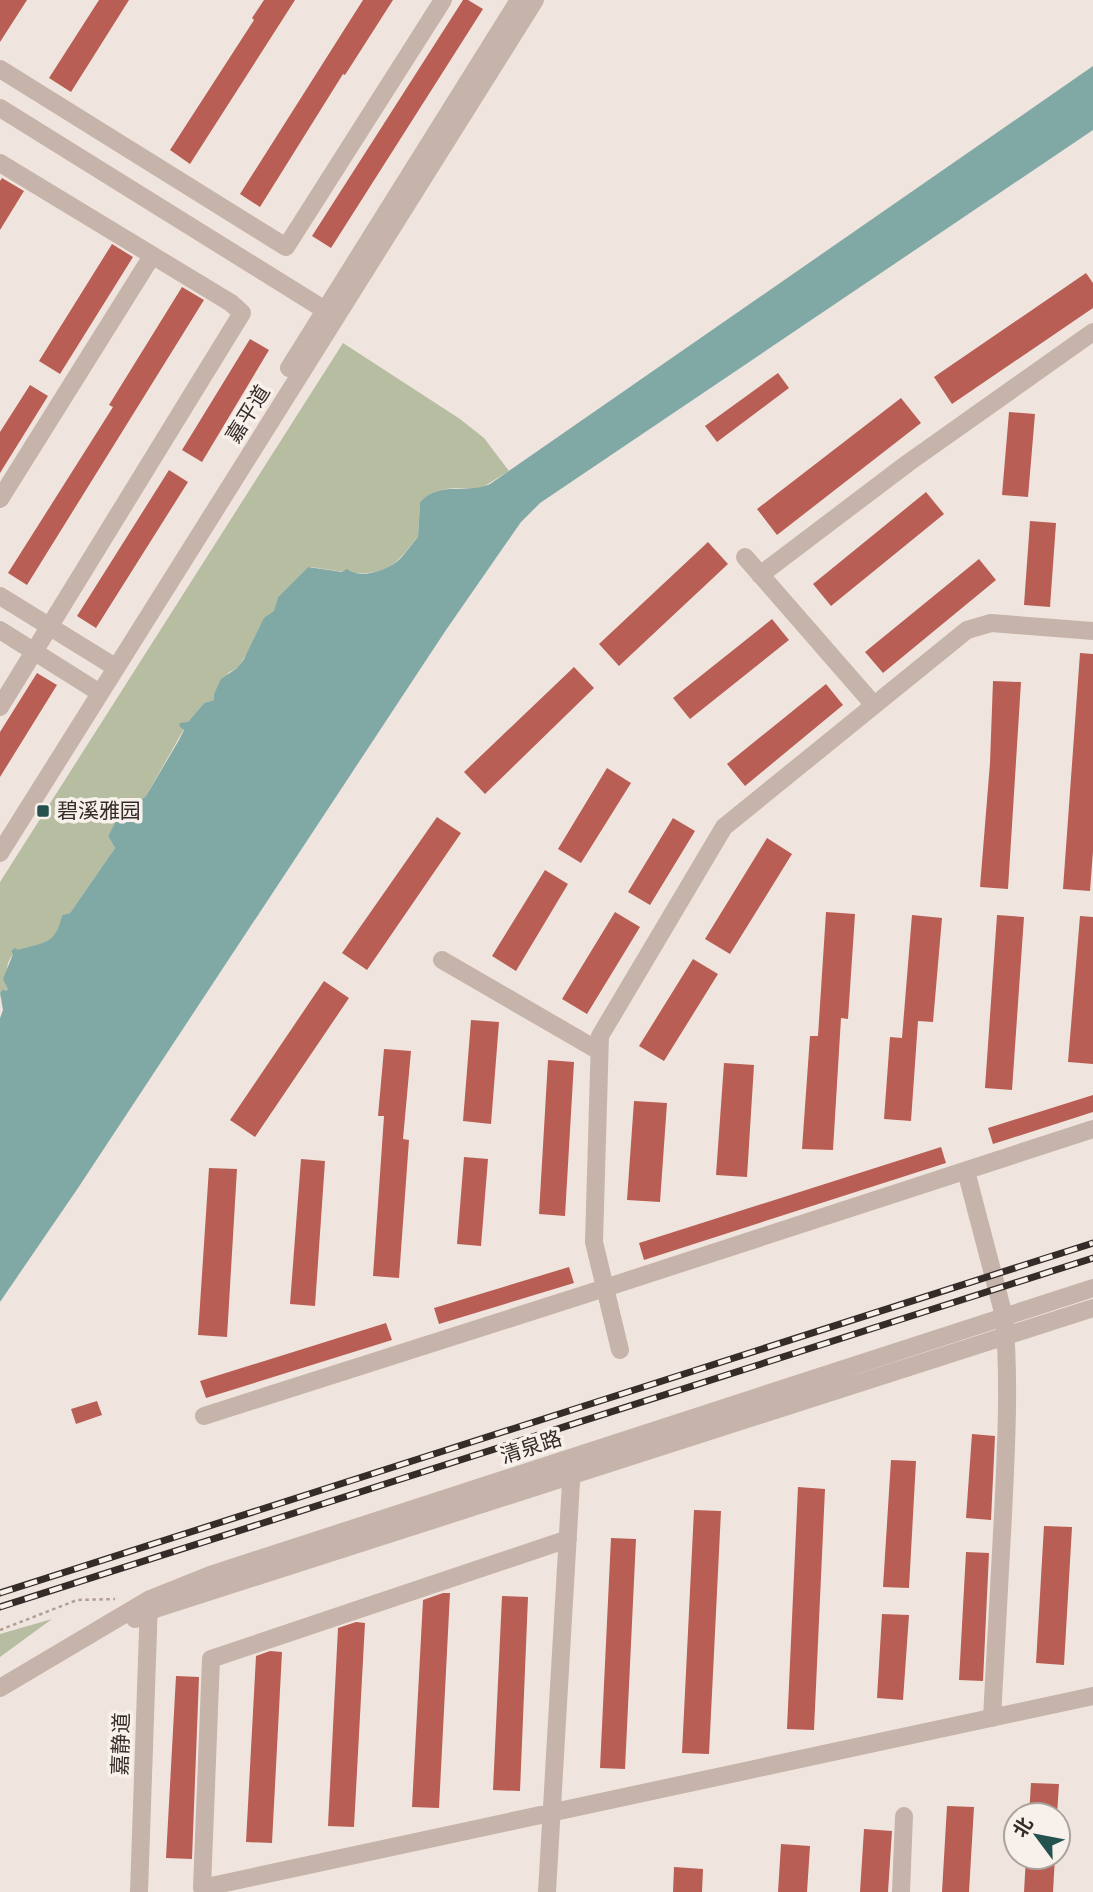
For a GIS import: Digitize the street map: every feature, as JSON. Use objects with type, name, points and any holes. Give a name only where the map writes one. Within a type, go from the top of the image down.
[{"type":"street","points":[[0,69],[286,247],[443,0]]},
{"type":"street","name":"嘉平道","points":[[331,313],[519,0]]},
{"type":"street","name":"嘉平道","points":[[0,853],[110,664],[331,313],[535,0]]},
{"type":"street","points":[[0,108],[331,313]]},
{"type":"street","points":[[95,167],[111,138]]},
{"type":"street","points":[[0,163],[231,303],[242,313],[0,707]]},
{"type":"street","points":[[0,499],[152,256]]},
{"type":"street","points":[[760,575],[908,463],[1093,332]]},
{"type":"street","points":[[745,557],[874,705]]},
{"type":"street","points":[[0,596],[110,664]]},
{"type":"street","points":[[620,1350],[594,1242],[600,1036],[724,827],[967,630],[991,623],[1093,631]]},
{"type":"street","points":[[0,630],[95,689]]},
{"type":"street","name":"嘉平道","points":[[0,831],[95,689]]},
{"type":"street","points":[[442,960],[599,1051]]},
{"type":"street","points":[[204,1416],[605,1289],[1093,1129]]},
{"type":"street","points":[[965,1171],[1004,1317],[1006,1336],[1006,1454],[992,1718]]},
{"type":"street","name":"清泉路","points":[[0,1688],[149,1605],[572,1467],[1093,1288]]},
{"type":"street","name":"清泉路","points":[[572,1467],[1093,1308]]},
{"type":"street","points":[[547,1892],[572,1467]]},
{"type":"street","points":[[568,1539],[211,1659],[202,1888],[1093,1696]]},
{"type":"street","name":"清泉路","points":[[0,1700],[149,1605]]},
{"type":"street","name":"嘉静道","points":[[138,1892],[149,1605]]},
{"type":"street","points":[[901,1892],[904,1816]]},
{"type":"path","points":[[0,1630],[78,1600],[149,1605]]},
{"type":"green space","points":[[343,343],[460,419],[484,438],[509,471],[478,490],[447,489],[426,497],[420,502],[418,537],[390,566],[368,573],[308,567],[278,597],[274,612],[258,631],[237,668],[228,673],[214,700],[204,703],[188,722],[146,796],[119,818],[108,836],[115,848],[70,913],[62,915],[55,936],[40,946],[15,953],[7,971],[8,989],[3,989],[0,993],[0,882]]},
{"type":"green space","points":[[52,1619],[0,1657],[0,1634]]},
{"type":"water","points":[[1093,66],[1093,130],[540,503],[521,522],[446,630],[0,1302],[0,1018],[3,1010],[0,993],[3,989],[8,989],[3,979],[13,954],[11,951],[48,941],[56,932],[62,915],[70,913],[115,848],[108,836],[118,818],[146,796],[184,730],[179,726],[180,723],[188,722],[204,703],[214,700],[221,679],[237,668],[244,659],[264,618],[274,611],[278,597],[308,567],[342,572],[347,569],[367,574],[395,563],[418,537],[420,502],[428,495],[437,491],[490,484]]},
{"type":"building","points":[[0,0],[27,0],[0,42]]},
{"type":"building","points":[[99,0],[129,0],[71,92],[49,78]]},
{"type":"building","points":[[264,0],[295,0],[190,164],[170,150],[254,20],[252,18]]},
{"type":"building","points":[[363,0],[393,0],[260,207],[240,194]]},
{"type":"building","points":[[463,0],[483,9],[331,248],[312,236]]},
{"type":"building","points":[[2,178],[24,191],[0,230],[0,181]]},
{"type":"building","points":[[112,244],[133,257],[60,374],[39,361]]},
{"type":"building","points":[[1086,273],[1093,283],[1093,308],[952,404],[934,377]]},
{"type":"building","points":[[182,287],[204,300],[27,585],[8,573],[113,407],[109,405]]},
{"type":"building","points":[[250,339],[269,350],[202,462],[182,450]]},
{"type":"building","points":[[778,373],[789,388],[717,442],[705,426]]},
{"type":"building","points":[[30,385],[48,396],[0,473],[0,432]]},
{"type":"building","points":[[901,398],[921,423],[777,535],[757,509]]},
{"type":"building","points":[[1009,412],[1035,414],[1028,497],[1002,495]]},
{"type":"building","points":[[169,470],[188,482],[96,628],[77,616]]},
{"type":"building","points":[[926,492],[944,514],[831,606],[813,584]]},
{"type":"building","points":[[1030,521],[1056,523],[1050,607],[1024,605]]},
{"type":"building","points":[[708,542],[728,564],[619,666],[599,644]]},
{"type":"building","points":[[979,559],[996,580],[883,673],[865,652]]},
{"type":"building","points":[[772,619],[789,640],[690,719],[673,698]]},
{"type":"building","points":[[1080,653],[1093,654],[1093,851],[1090,891],[1063,889]]},
{"type":"building","points":[[574,667],[594,688],[485,794],[464,772]]},
{"type":"building","points":[[37,673],[57,685],[0,777],[0,732]]},
{"type":"building","points":[[993,681],[1021,682],[1008,889],[980,887],[990,763]]},
{"type":"building","points":[[826,684],[843,705],[745,786],[727,764]]},
{"type":"building","points":[[607,768],[631,783],[581,863],[558,849]]},
{"type":"building","points":[[437,817],[461,833],[367,970],[342,953]]},
{"type":"building","points":[[673,818],[695,831],[650,905],[628,892]]},
{"type":"building","points":[[767,838],[792,854],[730,954],[705,939]]},
{"type":"building","points":[[545,870],[568,884],[516,971],[492,956]]},
{"type":"building","points":[[615,912],[640,927],[587,1014],[562,999]]},
{"type":"building","points":[[826,912],[855,914],[848,1019],[841,1018],[833,1150],[802,1149],[810,1036],[818,1036]]},
{"type":"building","points":[[912,915],[942,918],[933,1022],[918,1021],[911,1121],[884,1119],[890,1037],[902,1038]]},
{"type":"building","points":[[997,915],[1024,917],[1012,1090],[985,1088]]},
{"type":"building","points":[[1080,916],[1093,917],[1093,1064],[1068,1062]]},
{"type":"building","points":[[693,959],[718,974],[664,1061],[639,1046]]},
{"type":"building","points":[[324,981],[349,998],[255,1137],[230,1120]]},
{"type":"building","points":[[471,1020],[499,1022],[491,1124],[463,1121]]},
{"type":"building","points":[[384,1049],[411,1051],[403,1139],[409,1140],[399,1278],[373,1276],[384,1116],[378,1116]]},
{"type":"building","points":[[548,1060],[574,1062],[565,1216],[539,1214]]},
{"type":"building","points":[[724,1063],[754,1065],[747,1177],[716,1175]]},
{"type":"building","points":[[1093,1095],[1093,1112],[993,1144],[988,1128]]},
{"type":"building","points":[[634,1101],[667,1103],[660,1202],[627,1200]]},
{"type":"building","points":[[941,1147],[946,1163],[644,1260],[639,1243]]},
{"type":"building","points":[[464,1157],[488,1159],[481,1246],[457,1244]]},
{"type":"building","points":[[301,1159],[325,1161],[315,1306],[290,1304]]},
{"type":"building","points":[[209,1168],[237,1169],[227,1337],[198,1335]]},
{"type":"building","points":[[569,1267],[574,1283],[439,1324],[434,1308]]},
{"type":"building","points":[[386,1323],[392,1340],[206,1398],[200,1381]]},
{"type":"building","points":[[97,1401],[102,1415],[76,1424],[71,1409]]},
{"type":"building","points":[[972,1434],[995,1436],[991,1520],[966,1518]]},
{"type":"building","points":[[891,1460],[916,1461],[909,1588],[883,1587]]},
{"type":"building","points":[[798,1487],[825,1489],[814,1730],[787,1729]]},
{"type":"building","points":[[694,1510],[721,1511],[709,1754],[682,1753]]},
{"type":"building","points":[[1044,1526],[1072,1527],[1064,1665],[1036,1663]]},
{"type":"building","points":[[611,1538],[636,1539],[625,1769],[600,1768]]},
{"type":"building","points":[[966,1552],[989,1553],[983,1681],[959,1680]]},
{"type":"building","points":[[450,1593],[439,1808],[412,1807],[423,1600]]},
{"type":"building","points":[[502,1596],[528,1597],[520,1791],[493,1790]]},
{"type":"building","points":[[882,1614],[909,1615],[903,1700],[877,1698]]},
{"type":"building","points":[[356,1622],[365,1623],[354,1827],[328,1826],[338,1628]]},
{"type":"building","points":[[270,1651],[282,1652],[272,1843],[246,1842],[256,1656]]},
{"type":"building","points":[[176,1676],[199,1677],[192,1859],[166,1858]]},
{"type":"building","points":[[1031,1783],[1059,1784],[1058,1801],[1030,1801]]},
{"type":"building","points":[[947,1806],[974,1807],[969,1892],[942,1892]]},
{"type":"building","points":[[864,1829],[892,1831],[888,1892],[860,1892]]},
{"type":"building","points":[[781,1844],[810,1846],[807,1892],[778,1892]]},
{"type":"building","points":[[674,1867],[703,1869],[702,1892],[673,1892]]},
{"type":"building","points":[[1025,1871],[1054,1871],[1053,1892],[1024,1892]]},
{"type":"railway","points":[[0,1593],[1093,1243]]},
{"type":"railway","points":[[0,1607],[1093,1258]]},
{"type":"place","name":"碧溪雅园","points":[[43,811]]}]
